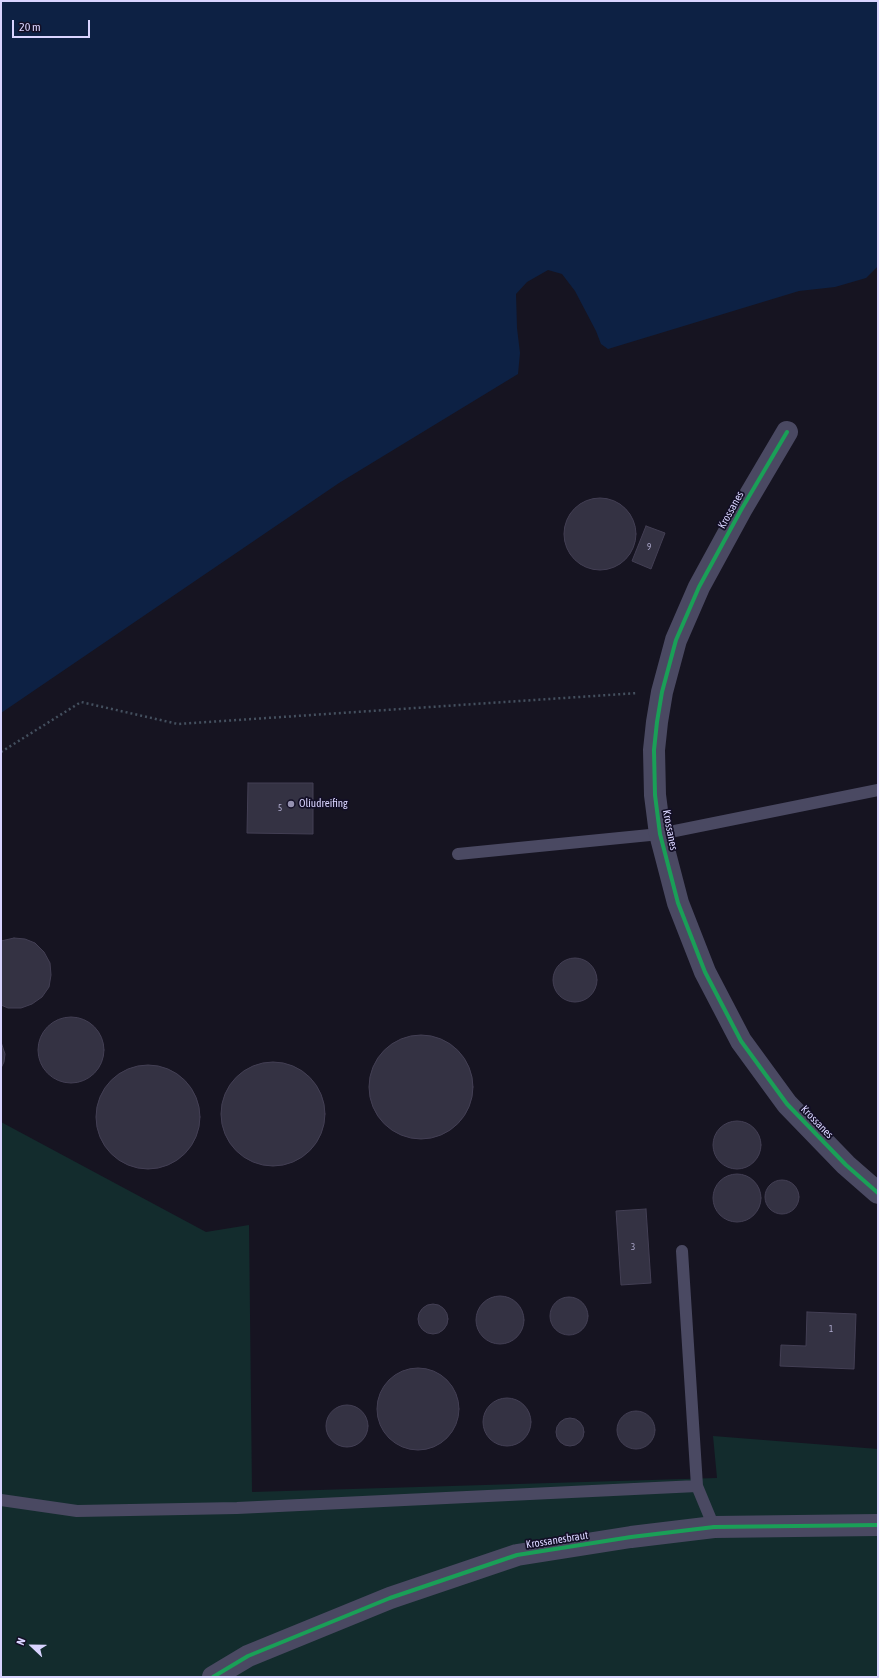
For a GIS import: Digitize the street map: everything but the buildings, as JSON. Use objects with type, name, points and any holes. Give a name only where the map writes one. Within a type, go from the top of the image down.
[{"type":"street","name":"Krossanes","points":[[786,432],[699,587],[676,640],[662,692],[654,750],[655,795],[660,834],[678,903],[705,972],[741,1041],[787,1104],[846,1165],[878,1194]]},
{"type":"street","name":"Krossanesbraut","points":[[213,1677],[248,1656],[390,1598],[517,1555],[631,1537],[714,1527],[878,1525]]},
{"type":"lane","points":[[458,854],[660,834],[878,790]]},
{"type":"lane","points":[[682,1251],[697,1486],[714,1527]]},
{"type":"lane","points":[[1,1500],[77,1511],[245,1507],[697,1486]]},
{"type":"path","points":[[1,752],[81,702],[178,724],[662,692]]},
{"type":"green space","points":[[1,1122],[206,1232],[249,1225],[252,1492],[717,1478],[713,1436],[878,1449],[878,1677],[1,1677]]},
{"type":"water","points":[[1,1],[878,1],[878,266],[866,278],[835,287],[799,291],[608,349],[601,344],[596,331],[575,291],[562,274],[548,270],[527,282],[516,294],[517,328],[520,353],[518,374],[339,483],[1,713]]},
{"type":"cycle path","points":[[787,432],[741,510],[699,587],[676,640],[662,692],[657,722],[654,750],[655,795],[660,834],[678,903],[705,972],[741,1041],[787,1104],[846,1165],[878,1193]]},
{"type":"cycle path","points":[[213,1677],[248,1656],[390,1598],[517,1555],[631,1537],[714,1527],[878,1525]]},
{"type":"place","name":"Olíudreifing","points":[[291,804]]}]
